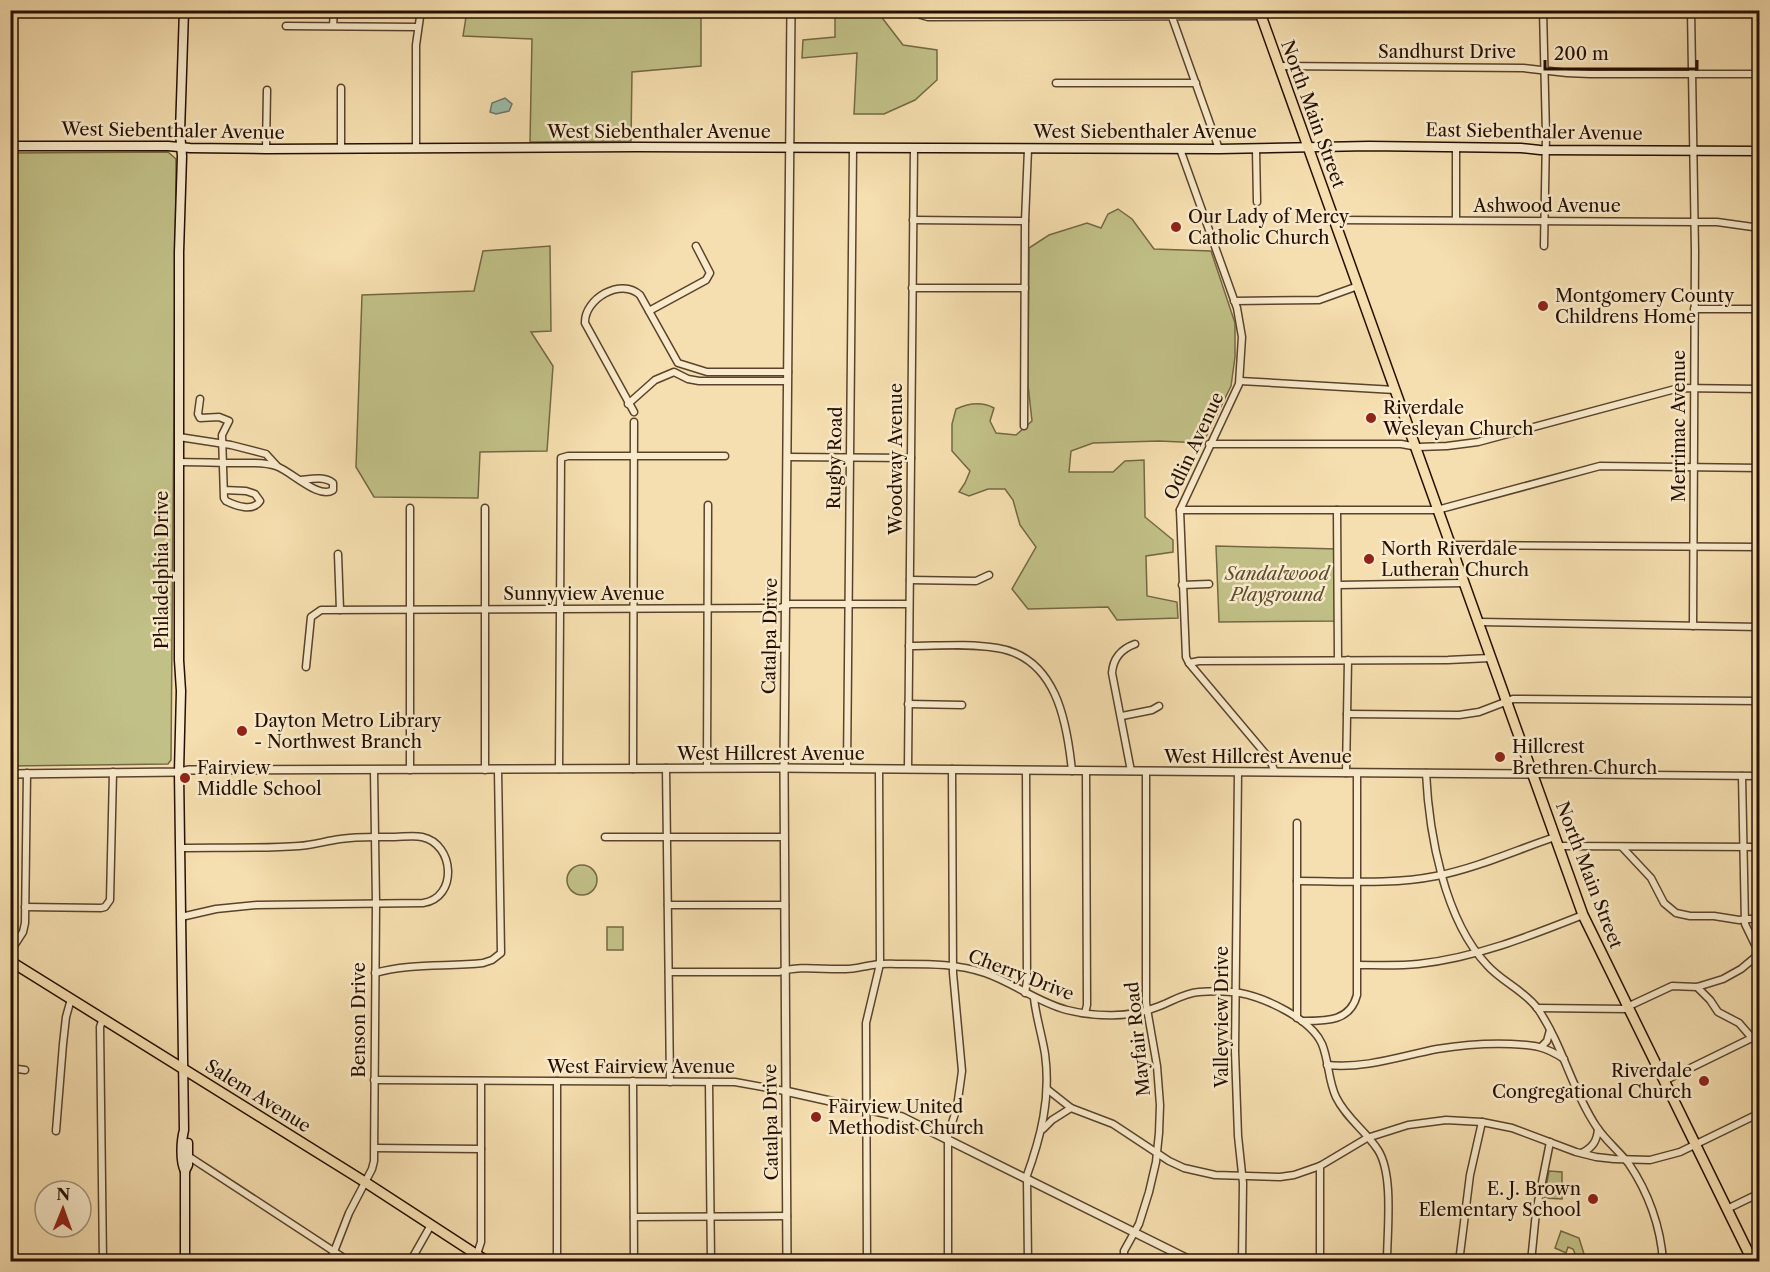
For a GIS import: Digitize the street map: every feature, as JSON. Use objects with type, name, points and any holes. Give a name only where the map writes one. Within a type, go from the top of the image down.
[{"type":"main road","name":"Philadelphia Drive","points":[[184,10],[180,132],[179,660],[181,684],[179,772],[184,1070],[182,1166],[185,1171]]},
{"type":"main road","name":"North Main Street","points":[[1260,13],[1583,915],[1754,1262]]},
{"type":"main road","name":"West Siebenthaler Avenue","points":[[10,146],[168,146],[266,149],[1256,149],[1308,147]]},
{"type":"main road","name":"East Siebenthaler Avenue","points":[[1308,147],[1760,151]]},
{"type":"main road","name":"Salem Avenue","points":[[10,961],[365,1182],[488,1262]]},
{"type":"main road","name":"Philadelphia Drive","points":[[184,1130],[188,1137],[188,1165],[185,1171],[185,1260]]},
{"type":"street","points":[[333,26],[334,10]]},
{"type":"street","points":[[416,148],[415,64],[421,10]]},
{"type":"street","name":"Catalpa Drive","points":[[787,1262],[784,768],[791,10]]},
{"type":"street","points":[[1543,10],[1544,246]]},
{"type":"street","name":"Merrimac Avenue","points":[[1691,10],[1695,151],[1693,626]]},
{"type":"street","points":[[918,13],[928,16],[1172,17],[1260,13]]},
{"type":"street","points":[[1172,17],[1219,149]]},
{"type":"street","points":[[286,26],[418,27]]},
{"type":"street","name":"Sandhurst Drive","points":[[1278,66],[1544,69],[1567,73],[1760,74]]},
{"type":"street","points":[[1056,83],[1196,83]]},
{"type":"street","points":[[341,88],[341,149]]},
{"type":"street","points":[[266,149],[267,90]]},
{"type":"street","points":[[1456,147],[1456,220]]},
{"type":"street","name":"Rugby Road","points":[[847,768],[853,148]]},
{"type":"street","name":"Woodway Avenue","points":[[908,769],[914,148]]},
{"type":"street","points":[[1024,426],[1025,221],[1028,148]]},
{"type":"street","name":"Odlin Avenue","points":[[1180,149],[1242,329],[1239,381],[1179,510],[1186,657],[1189,663]]},
{"type":"street","points":[[1256,149],[1257,202]]},
{"type":"street","points":[[913,220],[1025,221]]},
{"type":"street","name":"Ashwood Avenue","points":[[1334,220],[1717,222],[1760,228]]},
{"type":"street","points":[[649,311],[706,280],[710,273],[696,246]]},
{"type":"street","points":[[1234,301],[1319,300],[1358,286]]},
{"type":"street","points":[[912,288],[1025,288]]},
{"type":"street","points":[[634,412],[586,326],[585,315],[589,308],[610,291],[634,290],[640,295],[678,363],[707,372],[788,372]]},
{"type":"street","points":[[1694,309],[1760,309]]},
{"type":"street","points":[[628,404],[655,380],[674,372],[678,363]]},
{"type":"street","points":[[674,372],[688,379],[699,381],[788,381]]},
{"type":"street","points":[[1239,381],[1395,390]]},
{"type":"street","points":[[1209,444],[1447,446],[1478,442],[1670,390],[1760,389]]},
{"type":"street","points":[[200,399],[198,414],[200,418],[219,417],[229,421],[222,435],[224,498],[228,503],[253,507],[260,501],[255,494],[246,491],[224,490]]},
{"type":"street","points":[[633,769],[634,422]]},
{"type":"street","points":[[179,437],[223,443],[266,454],[278,466],[316,491],[326,493],[333,490],[333,483],[325,479],[301,480]]},
{"type":"street","points":[[559,769],[562,458],[725,456]]},
{"type":"street","points":[[787,457],[911,458]]},
{"type":"street","points":[[179,462],[278,466]]},
{"type":"street","points":[[1179,510],[1437,510],[1600,466],[1760,468]]},
{"type":"street","points":[[707,768],[708,505]]},
{"type":"street","points":[[410,508],[410,770]]},
{"type":"street","points":[[485,508],[485,770]]},
{"type":"street","points":[[1337,510],[1338,659]]},
{"type":"street","points":[[1450,545],[1760,547]]},
{"type":"street","points":[[338,554],[340,610]]},
{"type":"street","points":[[910,580],[976,581],[988,575]]},
{"type":"street","points":[[1338,585],[1464,583]]},
{"type":"street","points":[[1182,585],[1209,584]]},
{"type":"street","name":"Sunnyview Avenue","points":[[306,667],[311,617],[321,610],[780,608],[786,605],[909,604]]},
{"type":"street","points":[[1479,622],[1760,627]]},
{"type":"street","points":[[1131,771],[1112,669],[1122,651],[1135,644]]},
{"type":"street","points":[[909,646],[996,648],[1016,654],[1035,666],[1049,681],[1057,698],[1064,722],[1072,771]]},
{"type":"street","points":[[1275,772],[1269,759],[1189,663],[1199,660],[1472,660],[1490,658]]},
{"type":"street","points":[[1346,773],[1348,660]]},
{"type":"street","points":[[1347,714],[1459,715],[1479,712],[1507,701],[1527,699],[1760,701]]},
{"type":"street","points":[[908,704],[962,705]]},
{"type":"street","points":[[1122,716],[1152,710],[1159,706]]},
{"type":"street","points":[[666,768],[670,1082]]},
{"type":"street","name":"West Hillcrest Avenue","points":[[10,774],[189,770],[847,768],[1533,774]]},
{"type":"street","points":[[867,1262],[866,1015],[880,964],[879,769]]},
{"type":"street","points":[[948,1262],[948,1139],[957,1107],[962,1071],[954,966],[952,769]]},
{"type":"street","name":"Benson Drive","points":[[331,1258],[349,1212],[372,1169],[375,1148],[374,770]]},
{"type":"street","points":[[375,973],[403,967],[483,963],[494,959],[501,953],[498,770]]},
{"type":"street","points":[[1025,993],[1027,981],[1026,770]]},
{"type":"street","points":[[1085,1013],[1087,1005],[1086,771]]},
{"type":"street","name":"Mayfair Road","points":[[1124,1262],[1124,1251],[1139,1224],[1149,1192],[1157,1152],[1159,1095],[1157,1066],[1146,1010],[1146,771]]},
{"type":"street","points":[[25,907],[101,908],[108,904],[110,900],[113,772]]},
{"type":"street","name":"Valleyview Drive","points":[[1238,772],[1236,1089],[1242,1176],[1242,1262]]},
{"type":"street","points":[[1297,824],[1299,1019],[1335,1019],[1349,1011],[1357,995],[1357,773]]},
{"type":"street","points":[[10,952],[23,932],[25,922],[27,774]]},
{"type":"street","points":[[1426,774],[1429,815],[1442,875],[1457,916],[1476,952],[1493,971],[1523,993],[1537,1008],[1550,1029],[1584,1105],[1598,1129],[1640,1183],[1651,1206],[1658,1230],[1663,1262]]},
{"type":"street","points":[[1533,774],[1760,776]]},
{"type":"street","points":[[1697,987],[1733,974],[1759,954],[1746,928],[1745,919],[1742,776]]},
{"type":"street","points":[[180,848],[295,846],[350,838],[419,837],[437,844],[444,853],[449,873],[445,885],[431,901],[423,903],[248,906],[204,911],[181,917]]},
{"type":"street","points":[[605,837],[784,837]]},
{"type":"street","points":[[1298,881],[1397,881],[1442,875],[1557,841],[1622,846],[1760,847]]},
{"type":"street","points":[[1622,846],[1644,869],[1661,899],[1671,910],[1690,916],[1760,918]]},
{"type":"street","points":[[668,905],[785,905]]},
{"type":"street","points":[[1358,965],[1420,964],[1476,952],[1583,915]]},
{"type":"street","name":"Cherry Drive","points":[[669,972],[778,972],[785,969],[846,969],[880,964],[954,966],[987,974],[1034,998],[1060,1008],[1085,1013],[1124,1014],[1146,1010],[1190,993],[1236,993],[1275,1005],[1312,1029],[1321,1042],[1333,1089],[1341,1105],[1379,1152],[1387,1176],[1387,1262]]},
{"type":"street","points":[[1537,1008],[1627,1008],[1672,986],[1689,985],[1697,987],[1718,1012],[1739,1023],[1752,1038]]},
{"type":"street","points":[[1028,1262],[1027,1179],[1043,1129],[1047,1089],[1045,1056],[1034,998]]},
{"type":"street","points":[[56,1131],[66,1017],[71,999]]},
{"type":"street","points":[[103,1018],[100,1027],[100,1116],[103,1262]]},
{"type":"street","points":[[1542,1046],[1547,1041],[1550,1029]]},
{"type":"street","points":[[1664,1081],[1760,1034]]},
{"type":"street","points":[[1327,1065],[1369,1064],[1436,1050],[1475,1045],[1542,1046],[1564,1060]]},
{"type":"street","points":[[10,1068],[25,1070]]},
{"type":"street","name":"West Fairview Avenue","points":[[374,1080],[744,1082],[786,1091],[902,1117],[1194,1262]]},
{"type":"street","points":[[477,1254],[481,1242],[481,1081]]},
{"type":"street","points":[[557,1081],[557,1262]]},
{"type":"street","points":[[633,1081],[634,1262]]},
{"type":"street","points":[[709,1082],[711,1262]]},
{"type":"street","points":[[1047,1089],[1071,1108],[1113,1124],[1177,1164],[1198,1172],[1242,1176],[1284,1177],[1300,1173],[1320,1166],[1367,1138],[1419,1123],[1453,1120],[1482,1122],[1512,1128],[1582,1153],[1624,1160],[1660,1158],[1695,1145],[1760,1113]]},
{"type":"street","points":[[1043,1129],[1052,1120],[1071,1108]]},
{"type":"street","points":[[1459,1262],[1470,1175],[1482,1122]]},
{"type":"street","points":[[1582,1153],[1597,1138],[1598,1129]]},
{"type":"street","points":[[1531,1262],[1536,1212],[1550,1142]]},
{"type":"street","points":[[375,1148],[481,1149]]},
{"type":"street","points":[[188,1156],[331,1258],[350,1262]]},
{"type":"street","points":[[1320,1166],[1320,1262]]},
{"type":"street","points":[[1727,1209],[1760,1192]]},
{"type":"street","points":[[634,1217],[787,1216]]},
{"type":"street","points":[[410,1262],[431,1225]]},
{"type":"street","points":[[185,1260],[217,1262]]},
{"type":"green space","points":[[467,11],[701,11],[701,66],[632,72],[631,141],[530,142],[532,39],[463,36]]},
{"type":"green space","points":[[835,11],[883,11],[883,19],[903,45],[937,50],[937,80],[915,100],[884,114],[854,114],[857,53],[802,58],[803,40],[835,37]]},
{"type":"green space","points":[[168,152],[176,159],[171,760],[168,764],[11,766],[10,153]]},
{"type":"green space","points":[[1118,209],[1132,219],[1154,249],[1211,251],[1235,323],[1235,357],[1231,386],[1203,443],[1159,441],[1093,443],[1071,451],[1069,472],[1113,472],[1125,461],[1144,460],[1145,517],[1173,540],[1173,552],[1146,556],[1147,596],[1177,602],[1178,618],[1117,620],[1108,607],[1028,609],[1012,589],[1036,547],[1020,525],[1013,500],[1005,489],[988,489],[969,496],[959,492],[970,471],[952,451],[952,424],[956,409],[961,407],[980,404],[994,408],[990,421],[996,433],[1016,435],[1032,421],[1028,385],[1029,248],[1049,235],[1087,223],[1101,228],[1108,214]]},
{"type":"green space","points":[[550,246],[551,331],[531,332],[553,366],[547,451],[480,452],[478,498],[374,497],[356,467],[362,295],[474,291],[483,251]]},
{"type":"green space","name":"Sandalwood Playground","points":[[1216,546],[1338,549],[1338,621],[1219,622]]},
{"type":"green space","points":[[582,865],[588,866],[596,874],[596,886],[588,894],[582,895],[576,894],[568,886],[567,880],[568,874],[576,866]]},
{"type":"green space","points":[[607,927],[623,927],[623,950],[607,950]]},
{"type":"green space","points":[[1549,1171],[1562,1172],[1562,1199],[1544,1198]]},
{"type":"green space","points":[[1561,1231],[1579,1238],[1584,1254],[1582,1257],[1576,1256],[1573,1249],[1568,1247],[1566,1253],[1555,1248]]},
{"type":"shaded area","points":[[505,98],[512,104],[509,111],[496,114],[490,112],[492,103]]},
{"type":"place","name":"Our Lady of Mercy Catholic Church","points":[[1176,227]]},
{"type":"place","name":"Montgomery County Childrens Home","points":[[1543,306]]},
{"type":"place","name":"Riverdale Wesleyan Church","points":[[1371,418]]},
{"type":"place","name":"North Riverdale Lutheran Church","points":[[1369,559]]},
{"type":"place","name":"Dayton Metro Library - Northwest Branch","points":[[242,731]]},
{"type":"place","name":"Hillcrest Brethren Church","points":[[1500,757]]},
{"type":"place","name":"Fairview Middle School","points":[[185,778]]},
{"type":"place","name":"Riverdale Congregational Church","points":[[1704,1081]]},
{"type":"place","name":"Fairview United Methodist Church","points":[[816,1117]]},
{"type":"place","name":"E. J. Brown Elementary School","points":[[1593,1199]]}]
